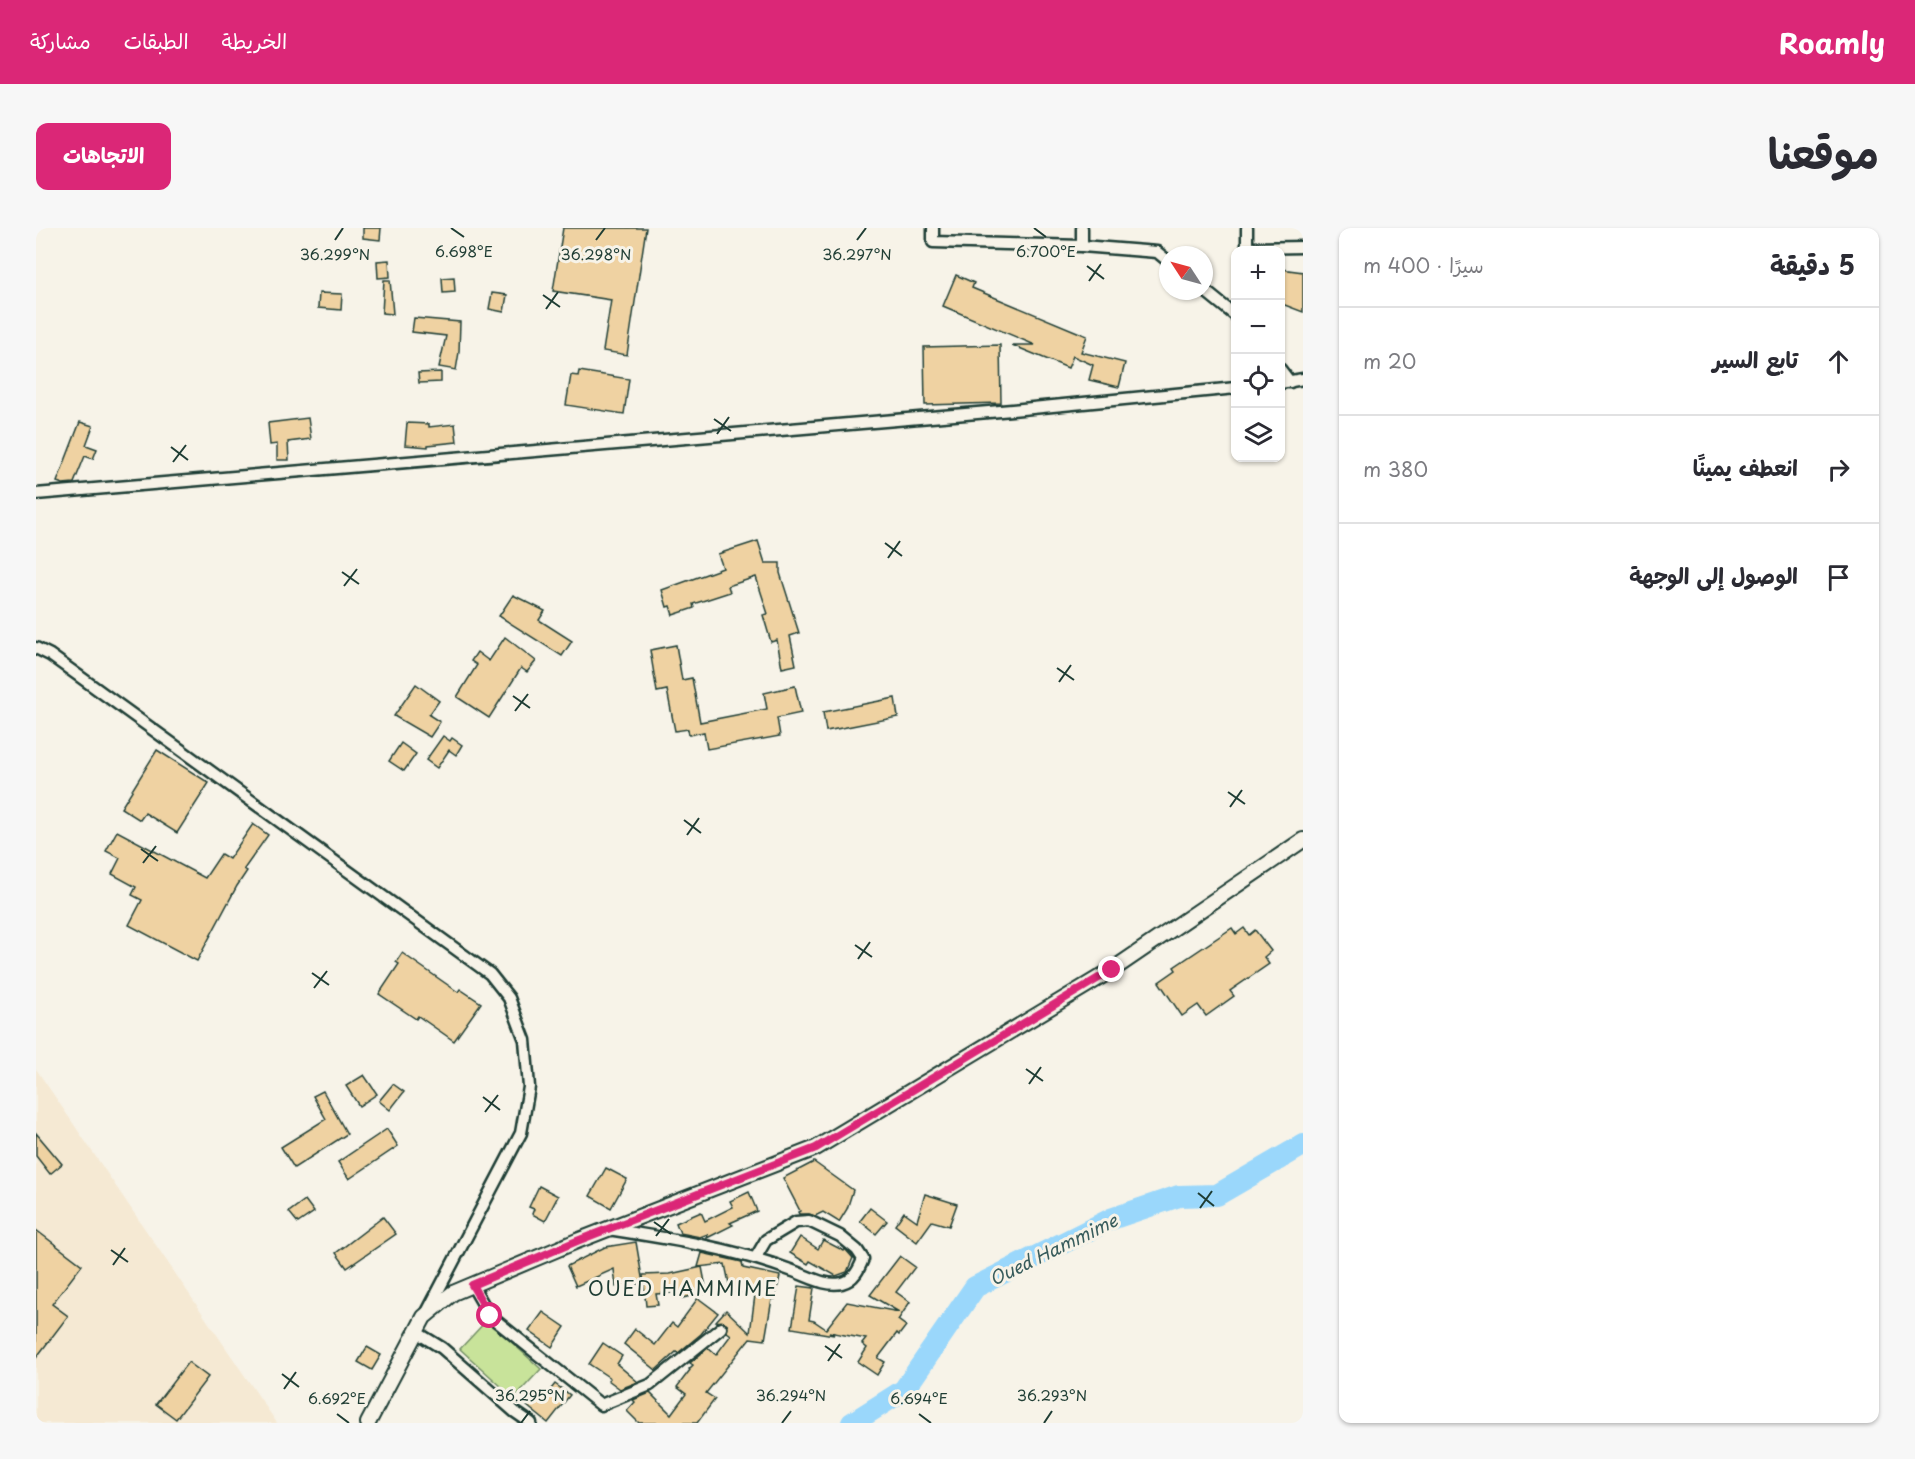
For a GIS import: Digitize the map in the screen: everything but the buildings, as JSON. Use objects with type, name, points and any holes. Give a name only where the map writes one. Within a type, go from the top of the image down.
[{"type":"main road","points":[[368,1423],[424,1317],[453,1293],[608,1229],[816,1148],[1112,970],[1303,840]]},
{"type":"street","points":[[933,228],[933,242],[1082,246],[1159,254]]},
{"type":"street","points":[[1082,228],[1082,246]]},
{"type":"street","points":[[1247,228],[1247,246]]},
{"type":"street","points":[[1285,248],[1303,247]]},
{"type":"street","points":[[1213,297],[1231,312]]},
{"type":"street","points":[[1286,382],[1303,379]]},
{"type":"street","points":[[36,494],[1024,409],[1231,388]]},
{"type":"street","points":[[36,648],[50,655],[314,848],[439,936],[490,974],[509,998],[525,1040],[530,1087],[521,1133],[424,1317]]},
{"type":"street","points":[[608,1229],[705,1244],[756,1257],[826,1283],[844,1283],[857,1273],[862,1259],[857,1250],[840,1236],[809,1221],[796,1222],[766,1240],[756,1257]]},
{"type":"street","points":[[472,1285],[490,1316],[601,1405],[650,1385],[721,1328]]},
{"type":"street","points":[[416,1332],[442,1348],[531,1423]]},
{"type":"shaded area","points":[[36,1069],[49,1088],[277,1423],[36,1423]]},
{"type":"green space","points":[[487,1320],[541,1369],[514,1398],[460,1349]]},
{"type":"waterway","name":"Oued Hammime","points":[[852,1423],[904,1390],[975,1287],[1111,1219],[1179,1196],[1217,1195],[1303,1145]]},
{"type":"district","name":"OUED HAMMIME","points":[[683,1288]]},
{"type":"route","points":[[490,1316],[472,1285],[577,1241],[816,1148],[1112,970]]}]
